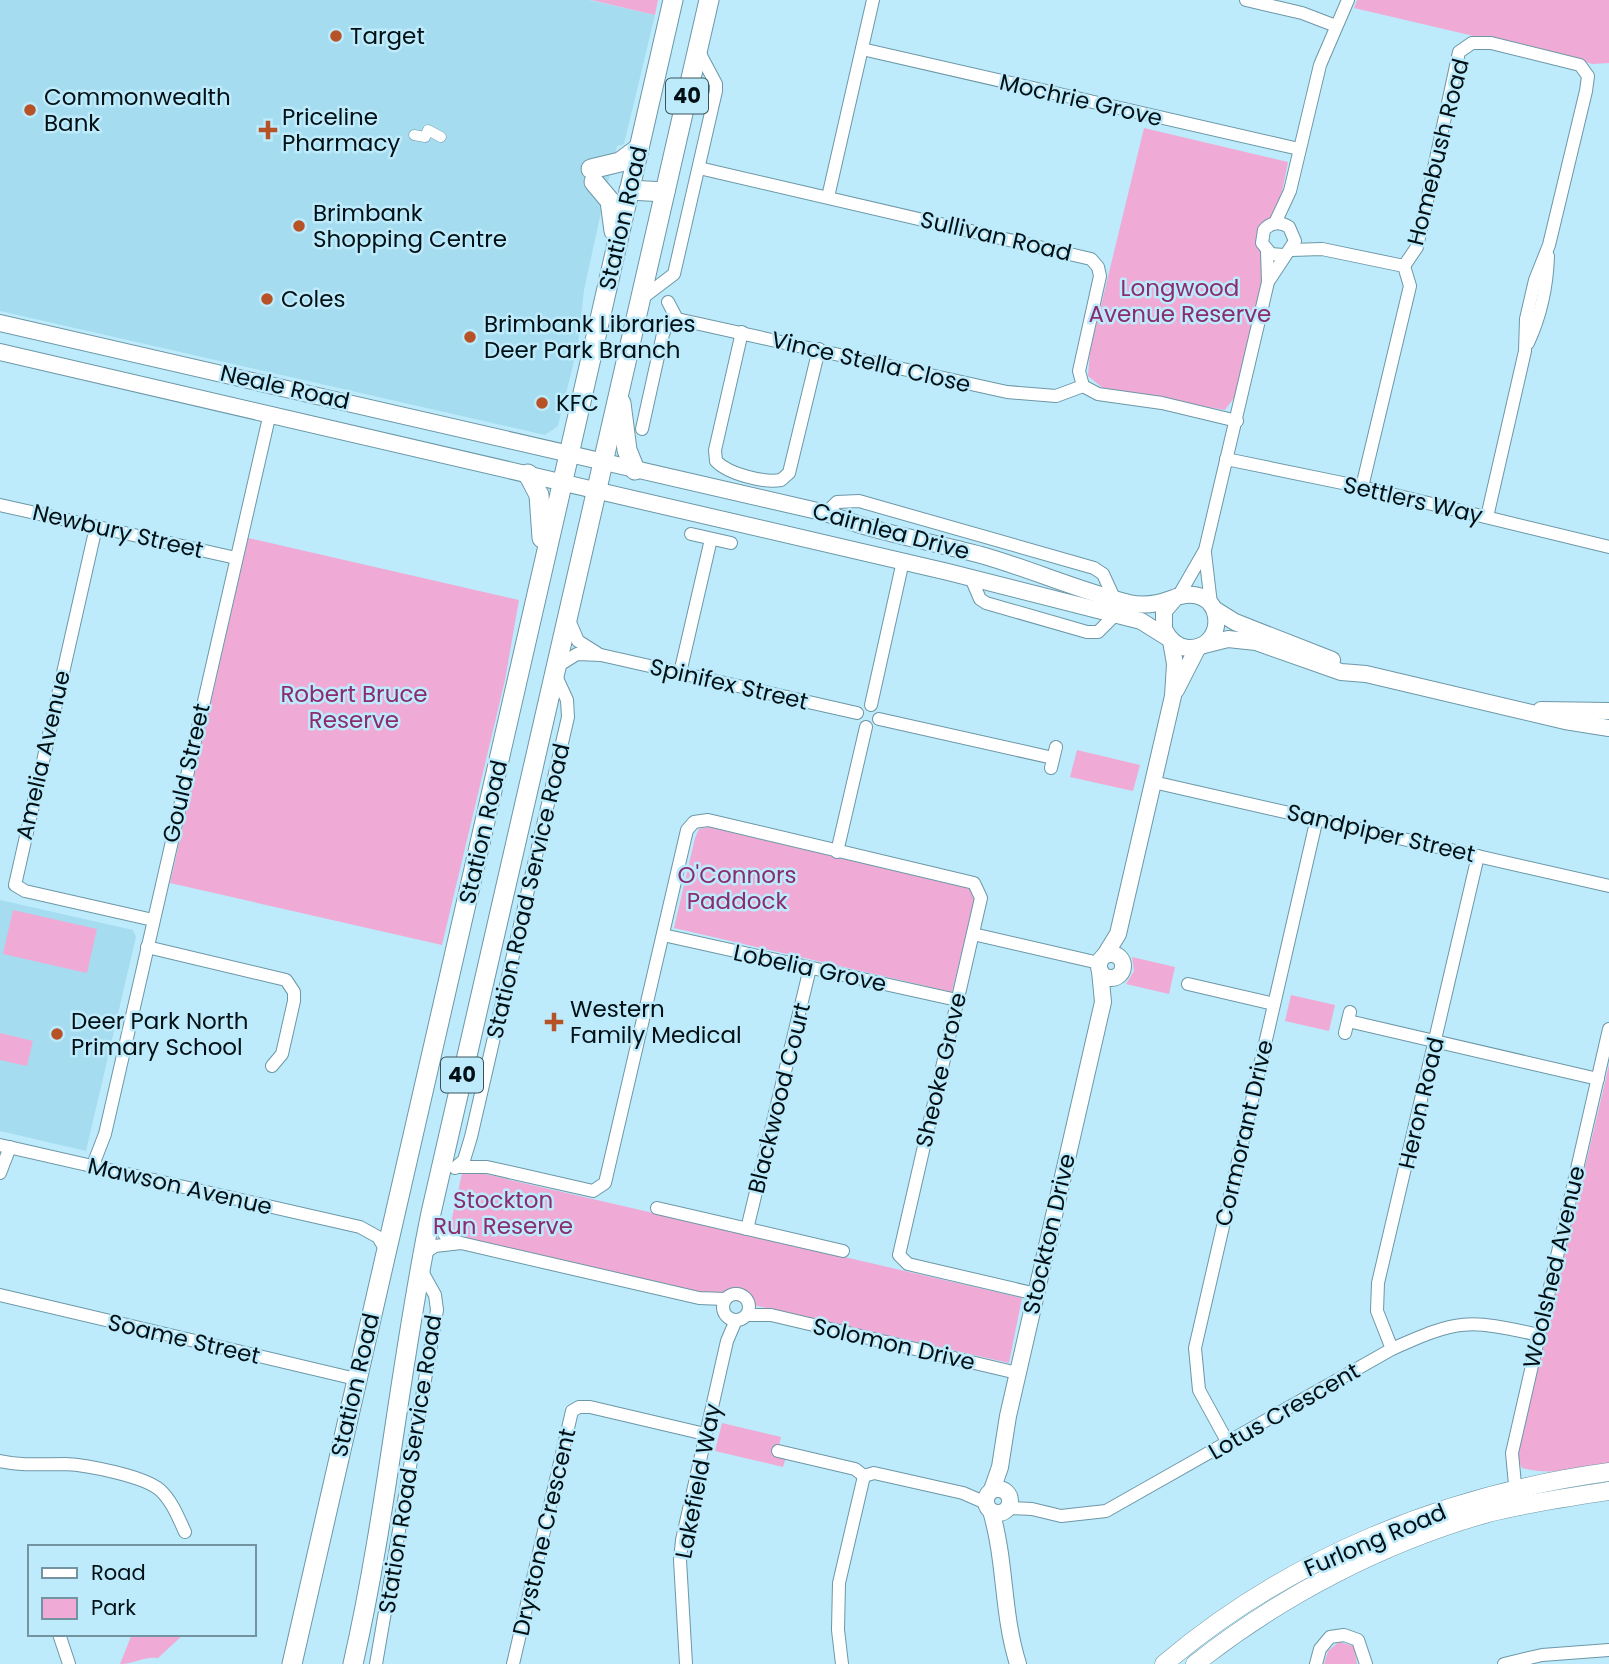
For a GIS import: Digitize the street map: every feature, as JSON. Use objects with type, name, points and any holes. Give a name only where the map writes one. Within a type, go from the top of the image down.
[{"type":"main road","name":"Station Road","points":[[292,1664],[673,0]]},
{"type":"main road","name":"Station Road","points":[[353,1664],[381,1523],[421,1261],[438,1180],[709,0]]},
{"type":"main road","points":[[616,246],[610,201],[592,176],[620,162],[639,148]]},
{"type":"main road","points":[[630,184],[665,192]]},
{"type":"main road","points":[[622,381],[624,433],[635,470]]},
{"type":"main road","points":[[528,474],[541,504],[541,574]]},
{"type":"main road","name":"Furlong Road","points":[[1164,1664],[1276,1584],[1334,1553],[1416,1518],[1514,1488],[1609,1472]]},
{"type":"main road","name":"Furlong Road","points":[[1195,1664],[1268,1612],[1344,1570],[1439,1530],[1519,1506],[1609,1491]]},
{"type":"street","points":[[828,197],[873,0]]},
{"type":"street","points":[[1246,0],[1302,13],[1336,26]]},
{"type":"street","points":[[973,934],[1106,962],[1118,934],[1173,696],[1175,664],[1170,639],[1164,629],[1164,611],[1178,596],[1205,550],[1268,282],[1262,234],[1267,226],[1275,223],[1290,191],[1320,65],[1348,0]]},
{"type":"street","name":"Homebush Road","points":[[1404,266],[1417,247],[1459,52],[1472,43],[1491,43],[1580,65],[1588,76],[1549,245],[1547,282],[1538,322],[1525,351],[1487,517]]},
{"type":"street","name":"Mochrie Grove","points":[[862,49],[1299,149]]},
{"type":"street","points":[[641,299],[674,274],[699,168],[716,83],[698,50]]},
{"type":"street","points":[[414,135],[425,137],[428,130],[441,137]]},
{"type":"street","name":"Sullivan Road","points":[[699,168],[1091,259],[1098,267],[1100,276],[1079,371],[1083,386]]},
{"type":"street","points":[[1268,282],[1287,252],[1292,231],[1290,191]]},
{"type":"street","points":[[1275,223],[1322,249]]},
{"type":"street","points":[[1266,251],[1322,249],[1404,266],[1410,286],[1362,487]]},
{"type":"street","points":[[642,429],[663,334],[668,323],[677,319],[668,302]]},
{"type":"street","name":"Vince Stella Close","points":[[677,319],[1007,392],[1056,396],[1083,386]]},
{"type":"street","name":"Neale Road","points":[[0,323],[601,462]]},
{"type":"street","points":[[742,332],[715,450],[716,461],[729,470],[771,480],[781,480],[789,473],[819,349]]},
{"type":"street","points":[[117,379],[124,351]]},
{"type":"street","name":"Neale Road","points":[[0,352],[563,482]]},
{"type":"street","points":[[1083,386],[1098,394],[1162,403],[1237,421]]},
{"type":"street","points":[[344,430],[350,402]]},
{"type":"street","name":"Gould Street","points":[[97,1166],[270,413]]},
{"type":"street","name":"Settlers Way","points":[[1226,459],[1362,487],[1606,544]]},
{"type":"street","name":"Cairnlea Drive","points":[[601,462],[826,513],[861,526],[982,555],[1114,598],[1150,604],[1178,596]]},
{"type":"street","name":"Cairnlea Drive","points":[[563,482],[903,561],[1147,623],[1170,639]]},
{"type":"street","points":[[826,513],[837,502],[859,501],[1094,568],[1103,575],[1114,598]]},
{"type":"street","name":"Newbury Street","points":[[0,505],[236,558]]},
{"type":"street","name":"Amelia Avenue","points":[[96,527],[15,885],[25,891],[153,920]]},
{"type":"street","points":[[691,534],[731,543]]},
{"type":"street","points":[[871,705],[903,561],[911,538]]},
{"type":"street","points":[[680,673],[711,539]]},
{"type":"street","points":[[1173,696],[1200,646],[1209,640],[1217,625],[1205,550]]},
{"type":"street","points":[[971,578],[980,599],[986,603],[1087,632],[1098,632],[1115,615]]},
{"type":"street","points":[[1178,596],[1196,594],[1235,622],[1366,674]]},
{"type":"street","name":"Spinifex Street","points":[[568,616],[578,641],[601,655]]},
{"type":"street","points":[[1170,639],[1184,647],[1228,639],[1256,642],[1330,668],[1609,728]]},
{"type":"street","name":"Spinifex Street","points":[[555,670],[577,654],[601,655],[857,713]]},
{"type":"street","name":"Station Road Service Road","points":[[438,1180],[458,1167],[469,1146],[568,717],[567,700],[555,670]]},
{"type":"street","points":[[871,705],[878,712],[879,719],[873,726],[866,727],[857,721],[857,713],[861,707],[871,705]]},
{"type":"street","points":[[1528,711],[1571,708],[1609,711]]},
{"type":"street","points":[[879,719],[1053,758]]},
{"type":"street","points":[[458,1167],[487,1167],[593,1191],[605,1183],[687,830],[694,822],[708,820],[837,852],[866,727]]},
{"type":"street","name":"Sandpiper Street","points":[[1153,782],[1609,886]]},
{"type":"street","name":"Cormorant Drive","points":[[1228,1443],[1199,1390],[1195,1348],[1317,818]]},
{"type":"street","name":"Sheoke Grove","points":[[837,852],[974,883],[981,898],[899,1255],[908,1264],[1036,1294]]},
{"type":"street","name":"Heron Road","points":[[1392,1349],[1377,1311],[1378,1283],[1478,856]]},
{"type":"street","name":"Lobelia Grove","points":[[663,935],[957,1000]]},
{"type":"street","points":[[147,947],[286,980],[294,992],[294,1000],[282,1054],[272,1066]]},
{"type":"street","name":"Stockton Drive","points":[[1102,1002],[1117,976],[1109,978],[1106,962]]},
{"type":"street","name":"Stockton Drive","points":[[999,1501],[1000,1467],[1017,1373],[1102,1002],[1106,962]]},
{"type":"street","name":"Blackwood Court","points":[[747,1229],[810,968]]},
{"type":"street","points":[[1188,983],[1274,1004]]},
{"type":"street","points":[[1348,1022],[1598,1079]]},
{"type":"street","name":"Woolshed Avenue","points":[[1519,1506],[1514,1488],[1512,1453],[1609,1029]]},
{"type":"street","points":[[0,1173],[5,1146]]},
{"type":"street","name":"Mawson Avenue","points":[[5,1146],[360,1227],[380,1226],[394,1219]]},
{"type":"street","points":[[469,1146],[471,1155],[487,1167]]},
{"type":"street","points":[[657,1208],[843,1251]]},
{"type":"street","name":"Solomon Drive","points":[[431,1213],[445,1235],[461,1243],[699,1298],[735,1311],[771,1315],[1017,1373]]},
{"type":"street","name":"Mawson Avenue","points":[[360,1227],[378,1237],[386,1250]]},
{"type":"street","name":"Solomon Drive","points":[[421,1261],[435,1246],[461,1243]]},
{"type":"street","name":"Station Road Service Road","points":[[376,1664],[437,1310],[435,1295],[421,1261]]},
{"type":"street","name":"Soame Street","points":[[4,1298],[356,1379]]},
{"type":"street","name":"Lakefield Way","points":[[686,1664],[680,1560],[705,1434],[735,1311]]},
{"type":"street","name":"Lotus Crescent","points":[[999,1501],[1061,1516],[1106,1511],[1392,1349],[1437,1329],[1466,1322],[1489,1323],[1539,1335]]},
{"type":"street","name":"Drystone Crescent","points":[[513,1664],[572,1411],[579,1407],[590,1408],[705,1434]]},
{"type":"street","points":[[778,1451],[855,1469],[864,1476]]},
{"type":"street","points":[[0,1461],[28,1467],[76,1465],[142,1480],[157,1487],[169,1500],[185,1532]]},
{"type":"street","points":[[864,1476],[873,1473],[999,1501],[998,1537],[1011,1641],[1018,1664]]},
{"type":"street","points":[[842,1664],[838,1630],[839,1583],[864,1476]]},
{"type":"street","points":[[1316,1664],[1320,1649],[1330,1637],[1344,1635],[1357,1640],[1366,1664]]},
{"type":"street","points":[[60,1636],[69,1664]]},
{"type":"street","points":[[1504,1664],[1542,1655],[1609,1650]]},
{"type":"shaded area","name":"Brimbank Shopping Centre","points":[[0,0],[589,0],[655,15],[624,144],[617,146],[605,194],[584,290],[578,345],[558,426],[545,435],[0,311]]},
{"type":"shaded area","name":"Deer Park North Primary School","points":[[0,900],[133,930],[136,937],[86,1151],[0,1131]]},
{"type":"green space","points":[[591,0],[658,0],[655,15]]},
{"type":"green space","points":[[1357,0],[1609,0],[1609,63],[1593,64],[1354,8]]},
{"type":"green space","name":"Longwood Avenue Reserve","points":[[1144,128],[1288,162],[1282,192],[1261,252],[1263,278],[1236,395],[1225,410],[1104,389],[1088,376],[1090,351]]},
{"type":"green space","name":"Robert Bruce Reserve","points":[[248,538],[519,600],[505,680],[442,945],[170,883]]},
{"type":"green space","points":[[1077,750],[1140,765],[1133,791],[1070,777]]},
{"type":"green space","name":"O'Connors Paddock","points":[[709,827],[971,889],[975,898],[952,992],[674,928],[695,838],[699,829]]},
{"type":"green space","points":[[13,910],[97,929],[87,973],[3,954]]},
{"type":"green space","points":[[1132,957],[1175,967],[1169,994],[1126,984],[1134,971]]},
{"type":"green space","points":[[1291,995],[1335,1005],[1329,1031],[1285,1021]]},
{"type":"green space","points":[[0,1033],[33,1041],[27,1066],[0,1060]]},
{"type":"green space","points":[[1609,1065],[1609,1464],[1566,1470],[1522,1468],[1517,1457]]},
{"type":"green space","name":"Stockton Run Reserve","points":[[463,1169],[1022,1298],[1009,1363],[448,1236]]},
{"type":"green space","points":[[722,1423],[781,1437],[777,1455],[786,1457],[783,1467],[715,1451]]},
{"type":"green space","points":[[131,1636],[182,1636],[158,1658],[120,1664]]},
{"type":"green space","points":[[1339,1642],[1354,1646],[1357,1664],[1324,1664],[1328,1651]]},
{"type":"place","name":"Target","points":[[336,36]]},
{"type":"place","name":"Commonwealth Bank","points":[[30,110]]},
{"type":"place","name":"Priceline Pharmacy","points":[[268,130]]},
{"type":"place","name":"Brimbank Shopping Centre","points":[[299,226]]},
{"type":"place","name":"Coles","points":[[267,299]]},
{"type":"place","name":"Brimbank Libraries Deer Park Branch","points":[[470,337]]},
{"type":"place","name":"KFC","points":[[542,403]]},
{"type":"place","name":"Western Family Medical","points":[[554,1022]]},
{"type":"place","name":"Deer Park North Primary School","points":[[57,1034]]}]
